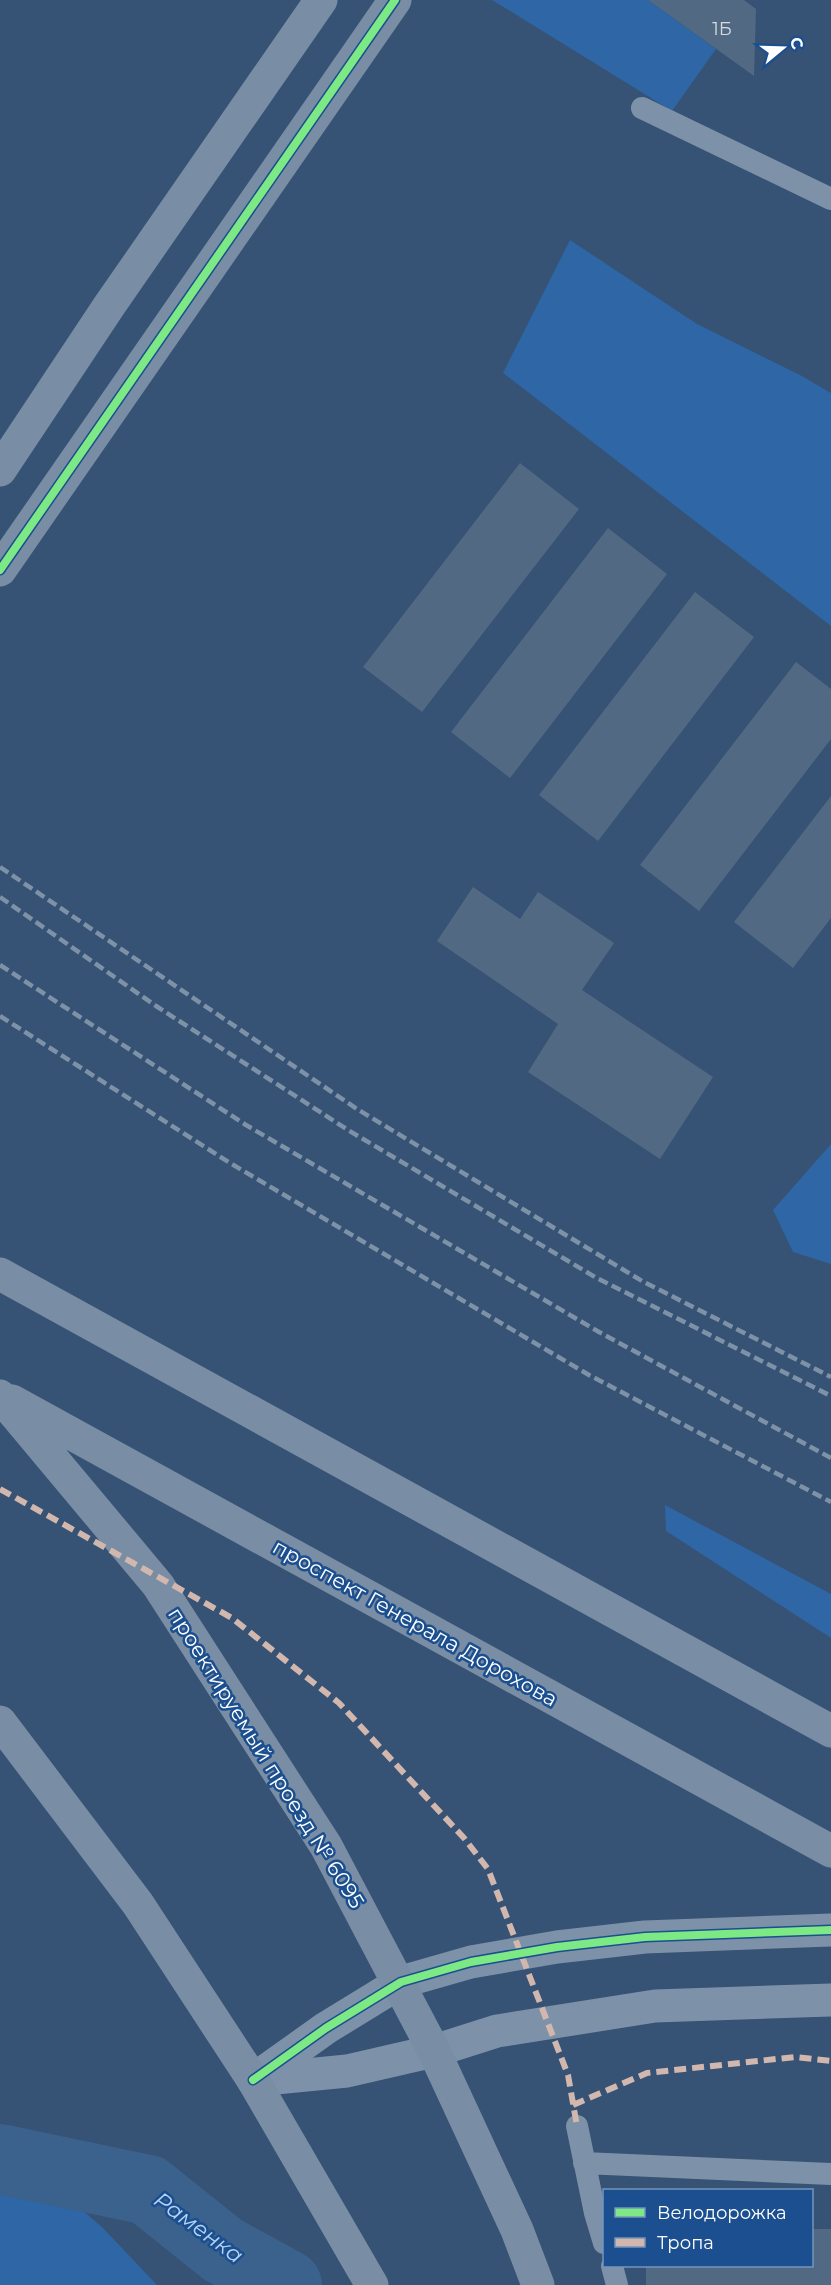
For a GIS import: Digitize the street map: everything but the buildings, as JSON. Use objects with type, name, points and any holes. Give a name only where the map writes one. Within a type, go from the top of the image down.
[{"type":"main road","points":[[289,46],[304,0]]},
{"type":"main road","points":[[0,470],[109,306],[321,0]]},
{"type":"main road","points":[[0,570],[394,0]]},
{"type":"main road","points":[[0,1274],[831,1731]]},
{"type":"main road","name":"проспект Генерала Дорохова","points":[[0,1395],[831,1851]]},
{"type":"main road","name":"проектируемый проезд № 6095","points":[[0,1395],[158,1585],[326,1846],[400,1982],[434,2051],[517,2230],[538,2285]]},
{"type":"main road","points":[[0,1722],[138,1904],[253,2080],[372,2285]]},
{"type":"street","points":[[253,2080],[326,2028],[400,1982],[471,1962],[557,1947],[645,1937],[831,1930]]},
{"type":"street","points":[[253,2080],[347,2072],[434,2051],[497,2031],[655,2006],[831,2000]]},
{"type":"lane","points":[[642,108],[831,199]]},
{"type":"lane","points":[[577,2126],[595,2213],[603,2240]]},
{"type":"lane","points":[[584,2163],[831,2174]]},
{"type":"lane","points":[[612,2267],[617,2285]]},
{"type":"shaded area","points":[[492,0],[648,0],[716,49],[672,111]]},
{"type":"shaded area","points":[[570,240],[697,324],[800,375],[831,393],[831,626],[503,373]]},
{"type":"shaded area","points":[[831,1144],[831,1264],[793,1252],[773,1210]]},
{"type":"shaded area","points":[[665,1505],[831,1594],[831,1638],[666,1531]]},
{"type":"shaded area","points":[[0,2140],[102,2227],[157,2285],[0,2285]]},
{"type":"waterway","name":"Раменка","points":[[0,2159],[148,2190],[223,2250],[287,2285]]},
{"type":"railway","points":[[0,867],[357,1109],[642,1281],[831,1377]]},
{"type":"railway","points":[[0,897],[156,1006],[348,1130],[595,1277],[831,1396]]},
{"type":"railway","points":[[0,965],[246,1125],[599,1332],[831,1458]]},
{"type":"railway","points":[[0,1016],[230,1163],[589,1375],[831,1502]]},
{"type":"marked path","points":[[0,1489],[232,1618],[339,1703],[464,1838],[488,1869],[568,2075],[577,2126]]},
{"type":"marked path","points":[[573,2105],[647,2073],[795,2057],[831,2061]]},
{"type":"cycle path","points":[[0,570],[395,0]]},
{"type":"cycle path","points":[[253,2080],[326,2028],[401,1982],[471,1962],[557,1947],[645,1937],[831,1930]]}]
